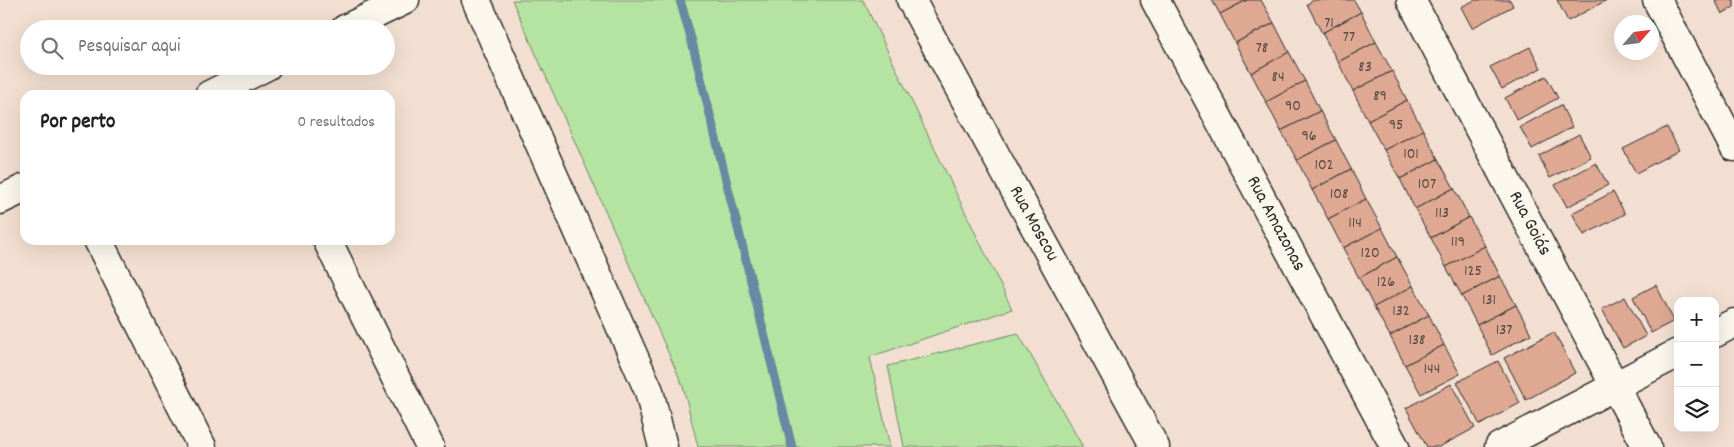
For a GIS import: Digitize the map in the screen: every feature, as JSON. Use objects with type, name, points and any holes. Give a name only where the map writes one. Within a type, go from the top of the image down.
[{"type":"street","points":[[364,20],[405,0]]},
{"type":"street","points":[[476,0],[649,391],[663,447]]},
{"type":"street","name":"Rua Moscou","points":[[911,0],[1155,447]]},
{"type":"street","name":"Rua Amazonas","points":[[1154,0],[1395,447]]},
{"type":"street","name":"Rua Goiás","points":[[1411,0],[1647,447]]},
{"type":"street","points":[[1657,0],[1734,147]]},
{"type":"street","points":[[230,90],[247,86],[258,75]]},
{"type":"street","points":[[0,200],[20,190]]},
{"type":"street","points":[[101,245],[202,447]]},
{"type":"street","points":[[329,245],[430,447]]},
{"type":"street","points":[[1719,331],[1734,323]]},
{"type":"street","points":[[1499,447],[1674,355]]},
{"type":"green space","points":[[512,0],[863,0],[1012,309],[870,357],[890,447],[698,447],[683,386]]},
{"type":"green space","points":[[1018,333],[1083,447],[904,447],[888,366]]},
{"type":"building","points":[[1212,0],[1247,0],[1220,14]]},
{"type":"building","points":[[1247,0],[1261,0],[1274,23],[1235,43],[1220,14]]},
{"type":"building","points":[[1314,0],[1354,0],[1361,12],[1322,33],[1307,4]]},
{"type":"building","points":[[1475,0],[1510,0],[1513,6],[1472,28],[1461,7]]},
{"type":"building","points":[[1557,0],[1607,0],[1568,21]]},
{"type":"building","points":[[1715,0],[1734,0],[1734,7],[1722,14]]},
{"type":"building","points":[[1361,12],[1376,42],[1338,62],[1322,33]]},
{"type":"building","points":[[1274,23],[1289,52],[1251,73],[1235,43]]},
{"type":"building","points":[[1376,42],[1392,71],[1353,91],[1338,62]]},
{"type":"building","points":[[1530,47],[1541,68],[1502,89],[1490,67]]},
{"type":"building","points":[[1289,52],[1305,81],[1266,102],[1251,73]]},
{"type":"building","points":[[1392,71],[1407,100],[1368,121],[1353,91]]},
{"type":"building","points":[[1546,76],[1558,98],[1517,120],[1505,98]]},
{"type":"building","points":[[1305,81],[1320,111],[1281,131],[1266,102]]},
{"type":"building","points":[[1407,100],[1423,130],[1384,150],[1368,121]]},
{"type":"building","points":[[1561,105],[1572,127],[1532,149],[1520,127]]},
{"type":"building","points":[[1320,111],[1336,140],[1297,160],[1281,131]]},
{"type":"building","points":[[1667,127],[1679,150],[1636,173],[1623,149]]},
{"type":"building","points":[[1423,130],[1438,159],[1400,179],[1384,150]]},
{"type":"building","points":[[1579,134],[1591,157],[1550,178],[1539,156]]},
{"type":"building","points":[[1336,140],[1351,169],[1312,190],[1297,160]]},
{"type":"building","points":[[1438,159],[1454,188],[1415,209],[1400,179]]},
{"type":"building","points":[[1596,163],[1608,185],[1567,207],[1555,185]]},
{"type":"building","points":[[1351,169],[1366,199],[1328,219],[1312,190]]},
{"type":"building","points":[[1454,188],[1469,217],[1431,238],[1415,209]]},
{"type":"building","points":[[1613,192],[1625,214],[1584,235],[1572,213]]},
{"type":"building","points":[[1366,199],[1382,228],[1343,248],[1328,219]]},
{"type":"building","points":[[1469,217],[1485,246],[1446,267],[1431,238]]},
{"type":"building","points":[[1382,228],[1397,257],[1359,278],[1343,248]]},
{"type":"building","points":[[1485,246],[1500,276],[1462,296],[1446,267]]},
{"type":"building","points":[[1397,257],[1413,286],[1374,307],[1359,278]]},
{"type":"building","points":[[1500,276],[1516,305],[1477,325],[1462,296]]},
{"type":"building","points":[[1656,285],[1674,321],[1651,333],[1633,297]]},
{"type":"building","points":[[1413,286],[1429,315],[1390,336],[1374,307]]},
{"type":"building","points":[[1625,297],[1646,336],[1623,348],[1602,309]]},
{"type":"building","points":[[1516,305],[1531,334],[1492,355],[1477,325]]},
{"type":"building","points":[[1429,315],[1444,345],[1405,365],[1390,336]]},
{"type":"building","points":[[1554,332],[1575,373],[1526,400],[1504,358]]},
{"type":"building","points":[[1444,345],[1460,374],[1421,394],[1405,365]]},
{"type":"building","points":[[1498,361],[1520,403],[1480,425],[1457,382]]},
{"type":"building","points":[[1451,384],[1475,428],[1439,447],[1427,447],[1406,408]]},
{"type":"waterway","points":[[680,0],[792,447]]}]
